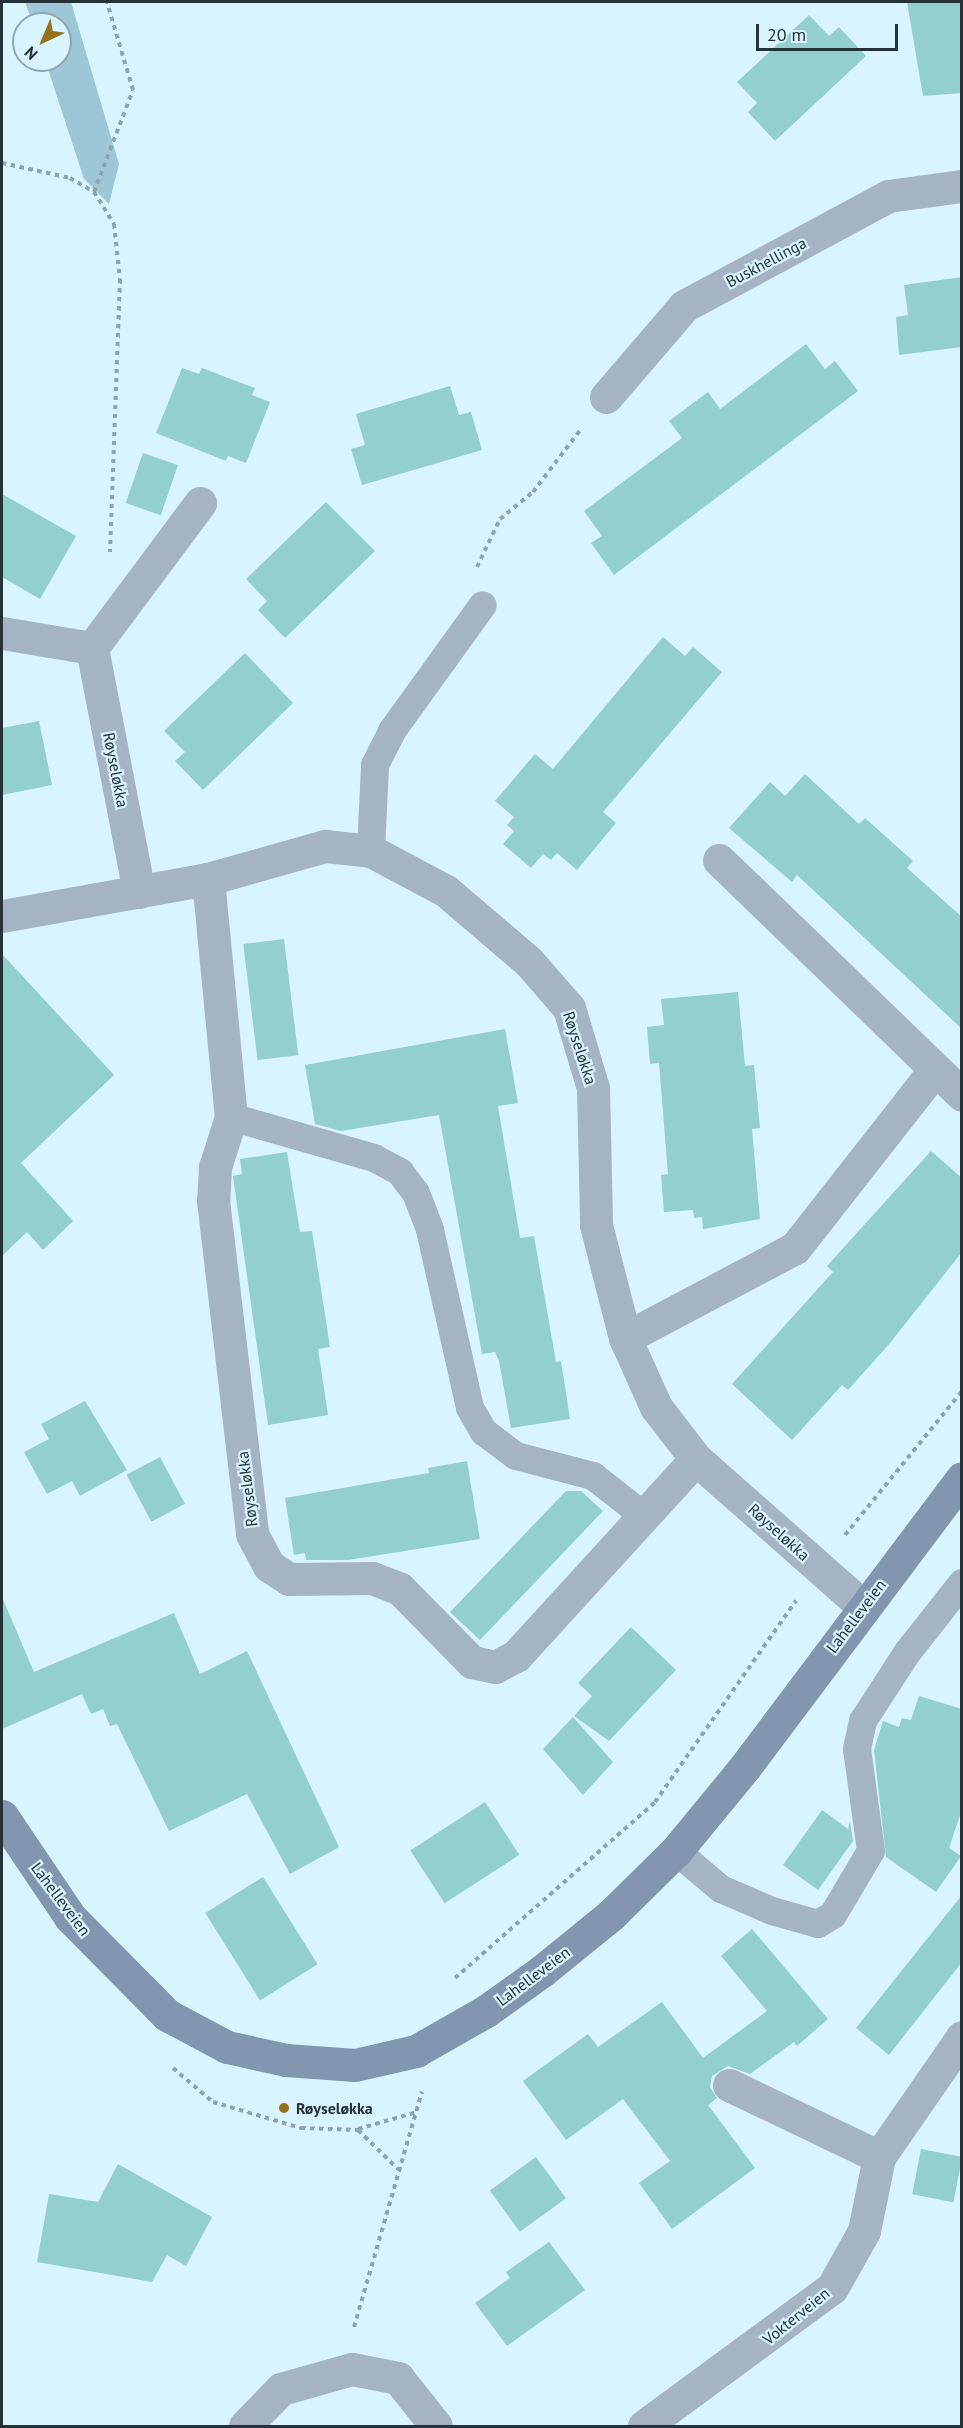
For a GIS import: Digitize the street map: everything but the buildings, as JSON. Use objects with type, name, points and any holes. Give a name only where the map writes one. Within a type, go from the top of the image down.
[{"type":"street","name":"Buskhellinga","points":[[606,397],[684,306],[888,196],[962,186]]},
{"type":"street","points":[[2,633],[92,648],[200,502]]},
{"type":"street","name":"Røyseløkka","points":[[92,648],[140,892]]},
{"type":"street","name":"Røyseløkka","points":[[2,916],[208,879],[326,846],[371,851],[446,891],[529,962],[569,1008],[593,1088],[596,1225],[625,1338],[656,1407],[696,1459],[863,1606]]},
{"type":"street","points":[[719,860],[934,1071],[962,1095]]},
{"type":"street","name":"Røyseløkka","points":[[208,879],[231,1116],[215,1167],[213,1200],[252,1534],[269,1566],[290,1579],[372,1578],[400,1589],[472,1662],[495,1667],[516,1656],[696,1459]]},
{"type":"street","points":[[625,1338],[795,1248],[934,1071]]},
{"type":"street","name":"Lahelleveien","points":[[2,1816],[70,1917],[167,2015],[226,2047],[286,2060],[355,2065],[416,2051],[486,2011],[611,1916],[676,1851],[745,1767],[863,1606],[962,1478]]},
{"type":"street","name":"Vokterveien","points":[[644,2427],[832,2288],[864,2231],[879,2157],[962,2037]]},
{"type":"street","points":[[729,2085],[879,2157]]},
{"type":"street","points":[[245,2427],[281,2389],[352,2369],[398,2378],[436,2427]]},
{"type":"lane","points":[[371,851],[375,765],[392,731],[483,605]]},
{"type":"lane","points":[[231,1116],[374,1158],[400,1173],[416,1193],[430,1230],[471,1408],[484,1432],[516,1456],[593,1476],[644,1516]]},
{"type":"lane","points":[[676,1851],[721,1889],[772,1911],[818,1923],[833,1915],[871,1851],[857,1749],[863,1721],[907,1653],[962,1582]]},
{"type":"path","points":[[94,192],[133,90],[107,2]]},
{"type":"path","points":[[2,163],[70,178],[94,192],[114,224],[120,279],[109,562]]},
{"type":"path","points":[[483,605],[475,576],[483,549],[500,519],[532,492],[606,397]]},
{"type":"path","points":[[842,1538],[962,1391]]},
{"type":"path","points":[[450,1982],[655,1802],[799,1598]]},
{"type":"path","points":[[352,2369],[349,2345],[423,2088]]},
{"type":"path","points":[[358,2130],[417,2112]]},
{"type":"shaded area","points":[[25,2],[71,2],[119,164],[109,204],[84,179],[49,72],[72,72],[72,12],[29,12]]},
{"type":"place","name":"Røyseløkka","points":[[284,2108]]}]
